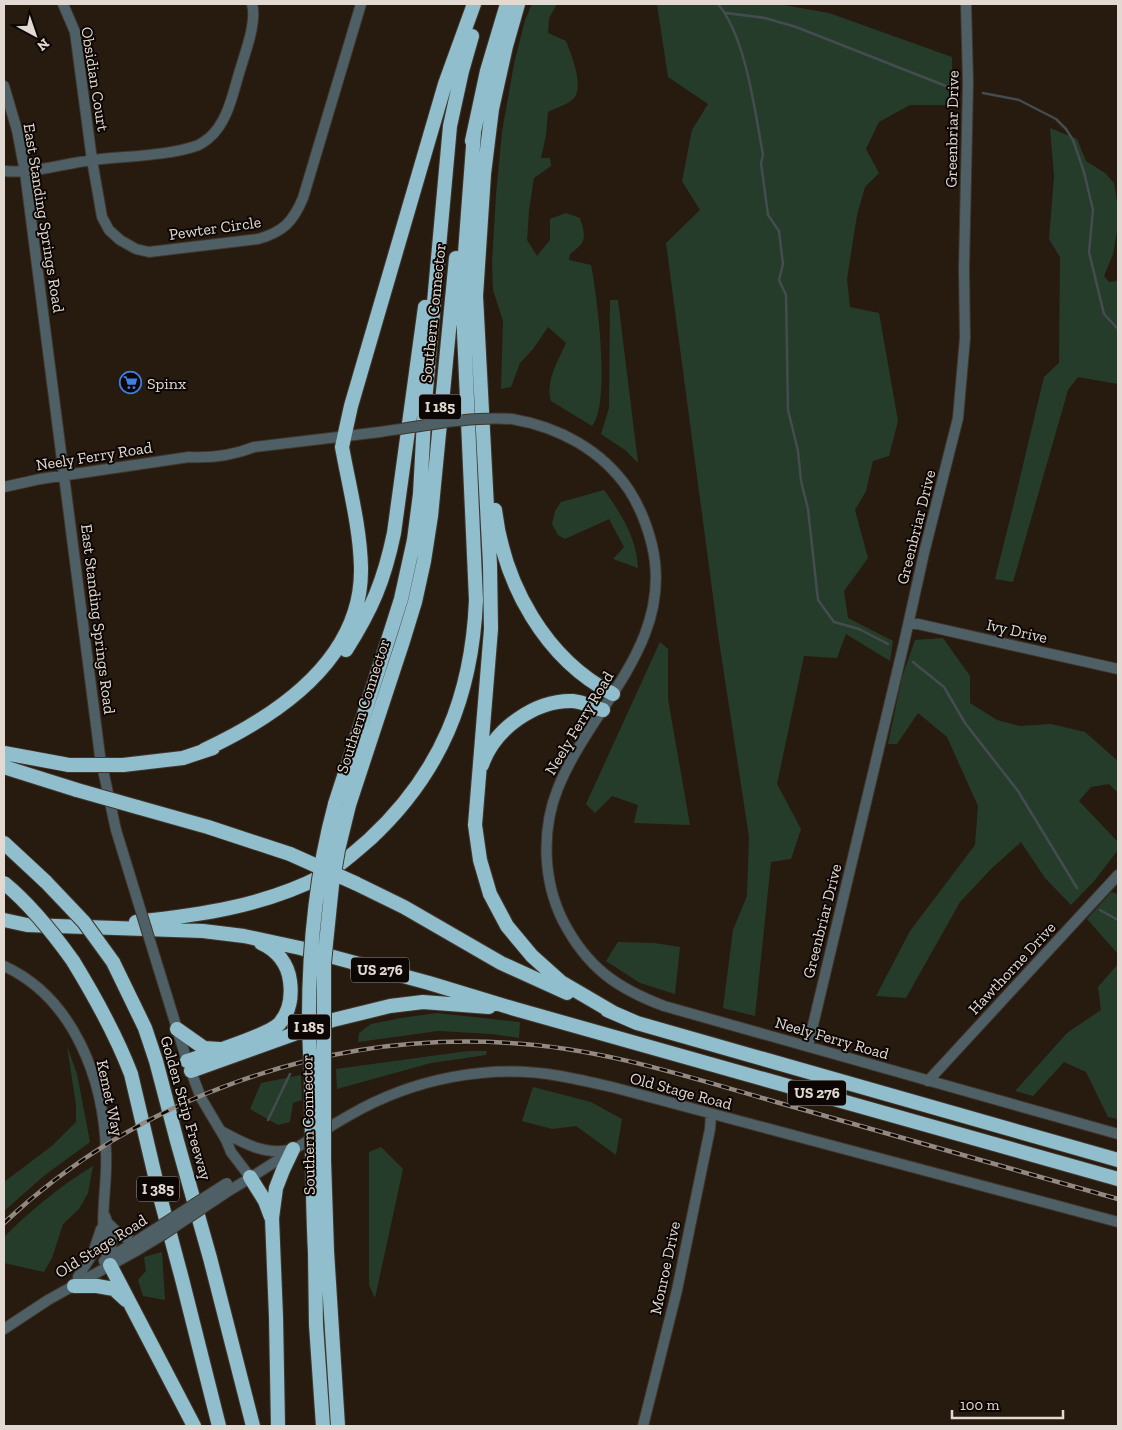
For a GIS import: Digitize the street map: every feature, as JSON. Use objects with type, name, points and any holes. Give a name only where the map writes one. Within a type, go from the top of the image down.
[{"type":"highway","points":[[204,750],[262,720],[296,695],[314,678],[332,655],[350,624],[357,602],[361,569],[342,447],[351,406],[445,84],[474,4]]},
{"type":"highway","name":"Southern Connector","points":[[338,1426],[321,1252],[311,1186],[309,1019],[311,945],[317,886],[324,847],[335,804],[401,599],[414,540],[420,494],[425,402],[450,126],[462,71],[481,4]]},
{"type":"highway","name":"Southern Connector","points":[[323,1426],[316,1325],[324,1160],[324,963],[332,884],[338,850],[350,805],[408,626],[424,561],[466,174],[487,70],[507,4]]},
{"type":"highway","points":[[518,4],[506,46],[492,110],[484,174],[478,271],[477,322],[490,565],[491,630],[475,825],[480,860],[490,894],[507,926],[532,956],[561,982],[614,1013]]},
{"type":"highway","points":[[95,927],[190,916],[253,904],[324,875],[360,848],[398,812],[418,786],[444,740],[456,713],[466,680],[475,632],[476,569],[463,310],[465,253],[474,133]]},
{"type":"highway","points":[[4,753],[69,764],[123,766],[183,758],[254,732],[302,700],[324,677],[346,650],[364,622],[377,594],[387,564],[394,534],[424,314],[439,247]]},
{"type":"highway","points":[[478,271],[493,494],[497,526],[504,555],[519,594],[551,643],[581,673],[613,694]]},
{"type":"highway","points":[[477,788],[484,760],[495,740],[523,716],[548,705],[565,702],[581,702],[603,710]]},
{"type":"highway","name":"US 276","points":[[4,767],[76,790],[208,827],[290,854],[404,907],[501,964],[637,1023],[1118,1160]]},
{"type":"highway","name":"Golden Strip Freeway","points":[[4,843],[46,882],[84,922],[113,962],[145,1028],[156,1061],[210,1258],[253,1426]]},
{"type":"highway","name":"I 385","points":[[4,884],[34,912],[73,961],[124,1055],[131,1074],[159,1194],[219,1426]]},
{"type":"highway","name":"US 276","points":[[4,920],[27,925],[202,931],[244,936],[300,948],[1118,1179]]},
{"type":"highway","points":[[189,1066],[220,1049],[265,1032],[278,1024],[290,1005],[291,988],[286,965],[270,947],[244,936]]},
{"type":"highway","points":[[189,1066],[333,1020],[390,1006],[423,1002],[515,1009]]},
{"type":"highway","points":[[177,1029],[204,1048],[220,1049]]},
{"type":"highway","points":[[278,1426],[272,1218],[276,1188],[293,1149]]},
{"type":"highway","points":[[250,1177],[265,1201],[272,1218]]},
{"type":"highway","points":[[109,1262],[194,1426]]},
{"type":"highway","points":[[76,1282],[114,1289],[131,1304]]},
{"type":"street","name":"Obsidian Court","points":[[63,4],[74,32],[92,160]]},
{"type":"street","points":[[4,171],[25,172],[92,160],[178,151],[197,146],[208,139],[218,130],[224,118],[253,20],[252,4]]},
{"type":"street","name":"Pewter Circle","points":[[92,160],[102,217],[109,230],[120,240],[136,249],[149,252],[258,239],[274,234],[286,225],[298,210],[303,198],[361,4]]},
{"type":"street","name":"Greenbriar Drive","points":[[808,1046],[924,553],[951,447],[959,406],[965,339],[964,269],[968,83],[966,4]]},
{"type":"street","name":"East Standing Springs Road","points":[[4,86],[25,172],[100,756],[116,830],[189,1066],[205,1106],[224,1135],[234,1144],[241,1155],[250,1177]]},
{"type":"street","name":"Neely Ferry Road","points":[[4,488],[40,479],[189,457],[242,452],[254,448],[498,418],[542,426],[582,444],[602,460],[631,493],[649,531],[656,572],[652,616],[643,642],[566,772],[554,800],[548,827],[547,866],[552,891],[561,916],[575,941],[590,961],[601,972],[631,993],[664,1006],[1118,1134]]},
{"type":"street","name":"Ivy Drive","points":[[909,622],[1118,669]]},
{"type":"street","name":"Hawthorne Drive","points":[[928,1081],[1118,875]]},
{"type":"street","name":"Kemet Way","points":[[4,966],[26,979],[54,1004],[67,1019],[84,1049],[97,1090],[105,1135],[106,1172],[103,1210],[104,1222],[110,1231],[111,1248],[109,1262]]},
{"type":"street","name":"Old Stage Road","points":[[4,1329],[135,1245],[164,1234],[229,1187],[250,1177],[350,1114],[394,1094],[444,1079],[491,1072],[560,1076],[612,1087],[1118,1222]]},
{"type":"street","name":"Monroe Drive","points":[[644,1426],[677,1290],[710,1129],[711,1114]]},
{"type":"street","points":[[224,1135],[262,1149],[284,1151],[293,1149]]},
{"type":"street","points":[[76,1282],[93,1253],[104,1222],[135,1245]]},
{"type":"green space","points":[[532,4],[557,4],[549,18],[548,33],[566,41],[576,71],[578,88],[572,100],[548,112],[541,158],[550,158],[551,166],[534,178],[527,240],[537,256],[550,240],[550,219],[566,213],[580,218],[584,239],[580,246],[570,254],[569,260],[591,265],[601,348],[601,395],[598,414],[592,426],[551,401],[551,379],[566,343],[548,327],[533,349],[520,363],[511,387],[501,389],[503,321],[493,290],[492,263],[496,195],[502,132],[514,64],[525,20]]},
{"type":"green space","points":[[657,4],[778,4],[829,13],[952,57],[952,105],[910,105],[879,122],[866,149],[879,173],[865,187],[857,215],[847,279],[850,307],[879,313],[898,421],[889,456],[873,461],[866,491],[855,510],[868,558],[844,591],[848,618],[893,641],[890,661],[846,634],[837,658],[804,656],[777,784],[801,829],[791,859],[771,862],[755,1016],[723,1008],[733,930],[747,896],[749,837],[718,634],[666,243],[700,210],[682,181],[692,130],[708,104],[668,77]]},
{"type":"green space","points":[[1050,128],[1077,139],[1086,161],[1105,173],[1114,183],[1118,209],[1118,225],[1113,254],[1104,276],[1109,282],[1118,281],[1118,384],[1078,377],[1068,390],[1013,582],[995,579],[1044,377],[1059,363],[1060,257],[1049,239],[1054,176]]},
{"type":"green space","points":[[610,300],[618,300],[638,463],[625,450],[601,434],[609,408]]},
{"type":"green space","points":[[604,490],[627,527],[635,547],[638,568],[613,559],[624,547],[609,519],[565,539],[558,535],[552,524],[555,511],[561,502]]},
{"type":"green space","points":[[943,638],[970,676],[970,703],[997,720],[1020,726],[1051,724],[1085,732],[1118,761],[1118,793],[1109,784],[1091,787],[1079,801],[1118,842],[1118,850],[1095,880],[1071,905],[1045,878],[1021,842],[992,868],[960,902],[906,998],[876,996],[910,931],[975,845],[978,806],[947,737],[918,713],[897,744],[888,744],[902,677],[915,640]]},
{"type":"green space","points":[[660,642],[668,649],[668,699],[690,825],[634,823],[638,805],[612,796],[595,813],[586,804]]},
{"type":"green space","points":[[1111,892],[1118,894],[1118,954],[1087,919]]},
{"type":"green space","points":[[618,942],[654,943],[680,947],[675,994],[640,983],[606,961]]},
{"type":"green space","points":[[1118,964],[1118,1119],[1108,1117],[1086,1072],[1064,1062],[1033,1096],[1015,1091],[1067,1033],[1101,1010],[1098,987]]},
{"type":"green space","points":[[437,1013],[520,1022],[519,1038],[492,1034],[438,1031],[358,1042],[359,1033],[371,1024]]},
{"type":"green space","points":[[67,1046],[77,1074],[90,1142],[45,1175],[4,1211],[4,1182],[53,1145],[76,1122],[76,1105]]},
{"type":"green space","points":[[468,1051],[487,1051],[486,1055],[431,1063],[337,1089],[336,1069]]},
{"type":"green space","points":[[301,1075],[302,1100],[293,1103],[290,1122],[278,1125],[250,1109],[261,1083]]},
{"type":"green space","points":[[533,1087],[591,1102],[622,1119],[616,1155],[576,1126],[552,1129],[522,1121]]},
{"type":"green space","points":[[381,1147],[403,1169],[375,1298],[369,1285],[369,1152]]},
{"type":"green space","points":[[93,1166],[88,1193],[79,1209],[63,1224],[52,1258],[44,1272],[4,1263],[4,1237],[46,1199]]},
{"type":"green space","points":[[162,1252],[165,1300],[143,1296],[138,1280],[146,1271],[144,1257]]},
{"type":"waterway","points":[[718,4],[728,18],[736,35],[748,76],[763,155],[761,163],[768,215],[779,231],[783,264],[779,280],[786,295],[788,410],[798,451],[801,481],[808,509],[818,600],[834,622],[859,629],[888,644]]},
{"type":"waterway","points":[[726,13],[765,18],[796,27],[956,90]]},
{"type":"waterway","points":[[983,93],[1019,100],[1056,119],[1073,140],[1084,172],[1093,210],[1089,252],[1104,314],[1118,329]]},
{"type":"waterway","points":[[913,662],[944,687],[965,723],[1018,791],[1077,888]]},
{"type":"waterway","points":[[1100,910],[1118,920]]},
{"type":"waterway","points":[[268,1120],[290,1074]]},
{"type":"railway","points":[[4,1223],[57,1179],[114,1140],[175,1108],[239,1081],[305,1061],[373,1048],[441,1042],[510,1043],[544,1046],[611,1057],[678,1074],[1118,1199]]},
{"type":"place","name":"Spinx","points":[[131,383]]}]
